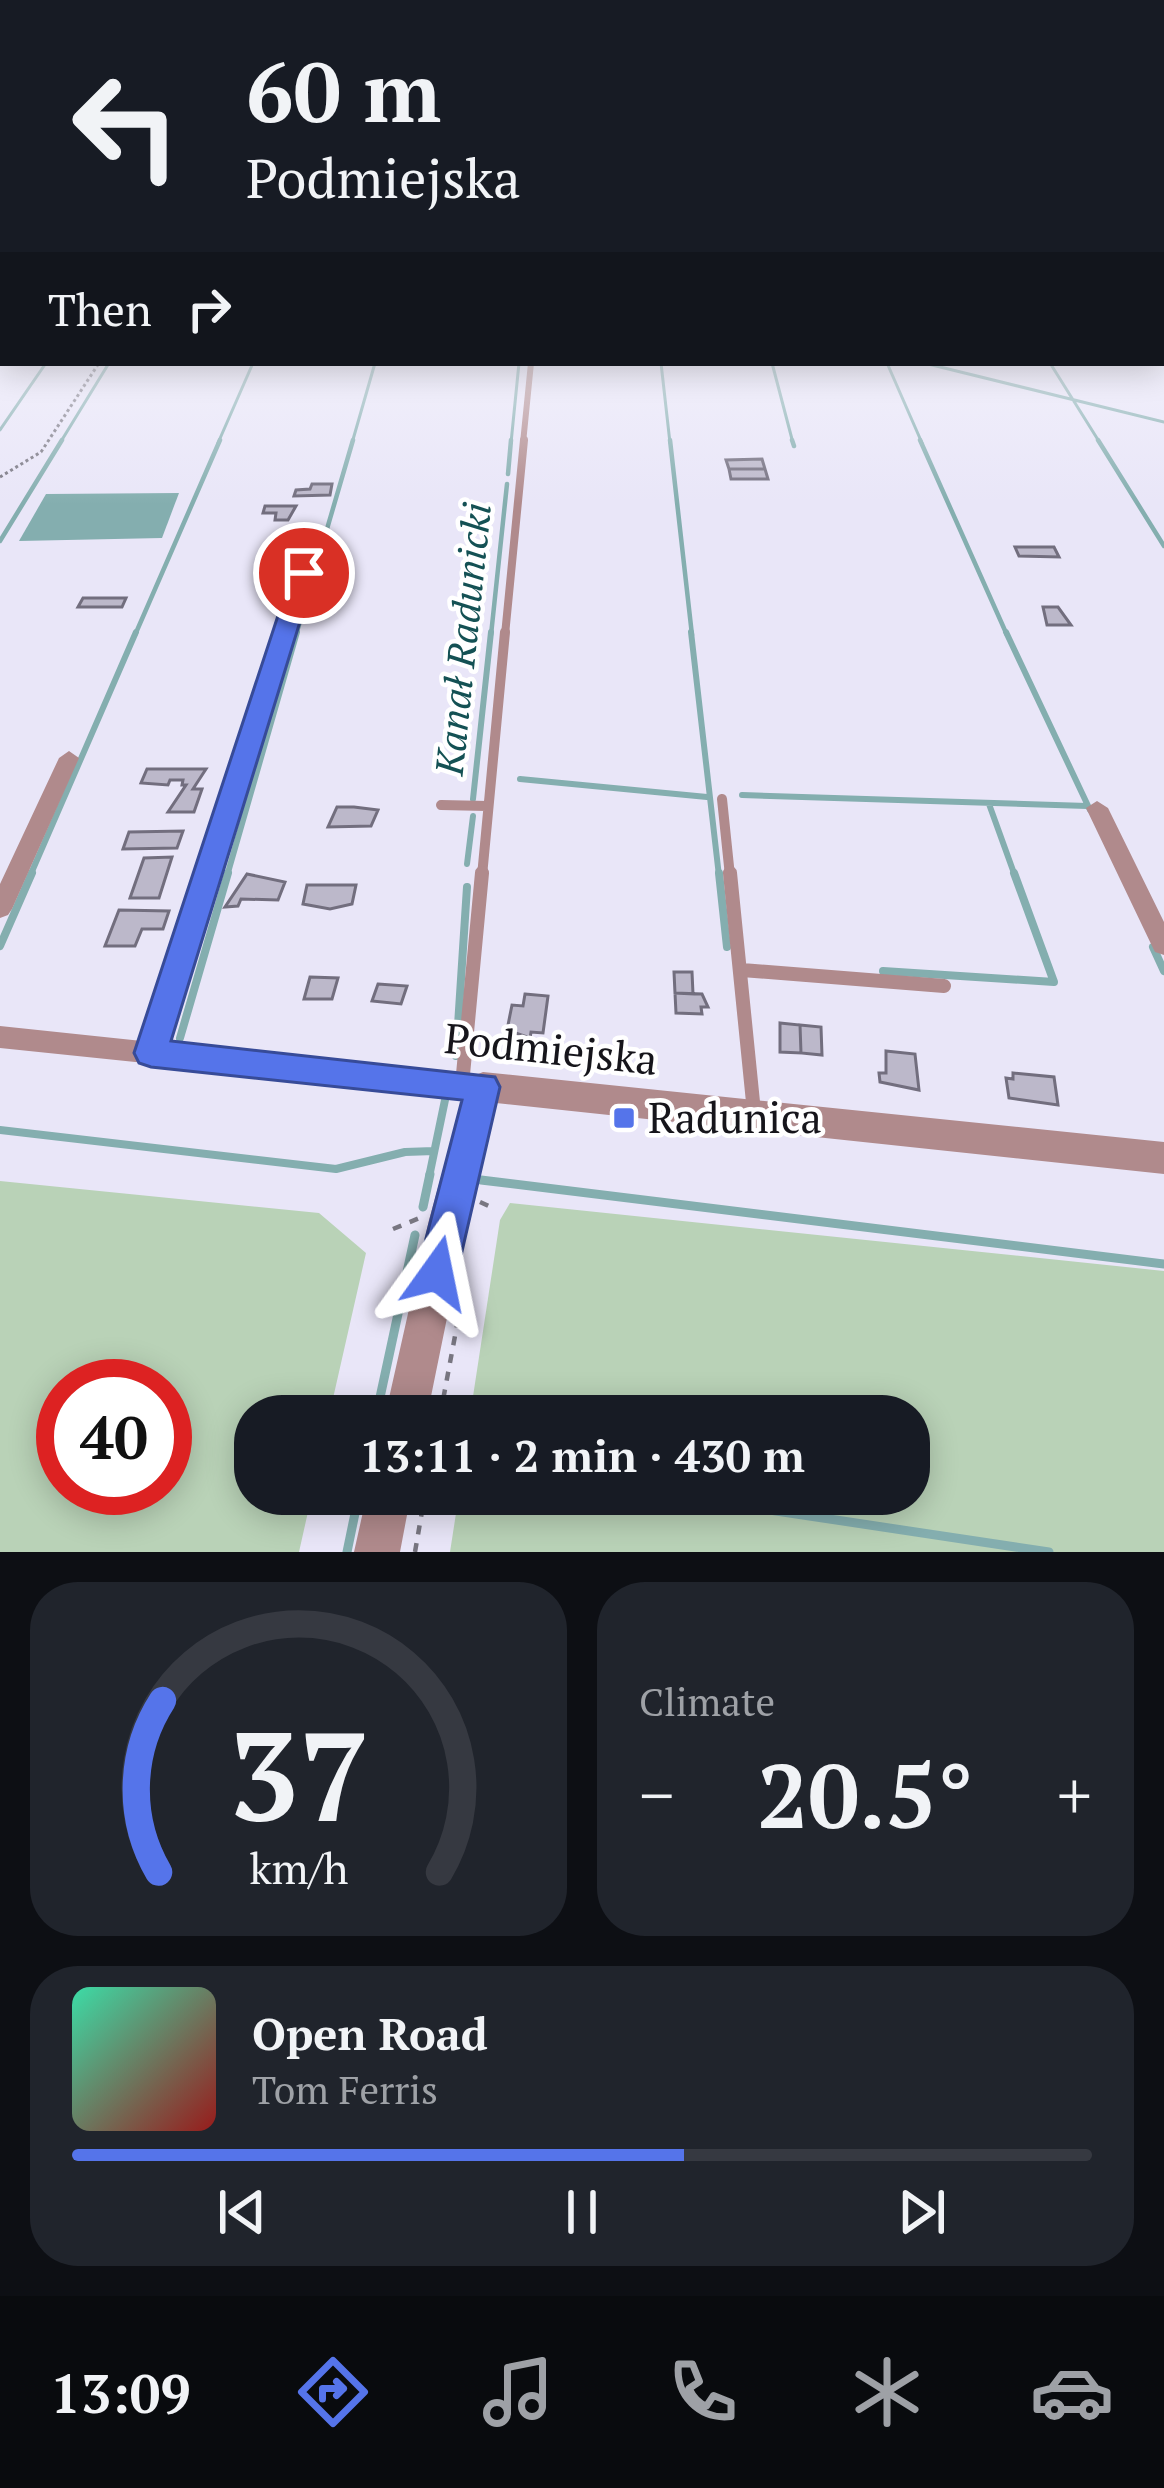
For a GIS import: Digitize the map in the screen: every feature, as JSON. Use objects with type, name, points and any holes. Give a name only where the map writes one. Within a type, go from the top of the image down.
[{"type":"street","points":[[151,1053],[304,573]]},
{"type":"street","points":[[0,909],[69,758]]},
{"type":"street","points":[[1097,808],[1164,946]]},
{"type":"street","name":"Podmiejska","points":[[0,1036],[1164,1159]]},
{"type":"street","points":[[410,1395],[472,1086]]},
{"type":"street","points":[[376,1552],[384,1515]]},
{"type":"lane","points":[[472,1086],[487,806],[531,366]]},
{"type":"lane","points":[[722,799],[753,1116]]},
{"type":"lane","points":[[442,806],[487,806]]},
{"type":"lane","points":[[742,970],[944,986]]},
{"type":"path","points":[[0,477],[41,452],[97,366]]},
{"type":"path","points":[[415,1552],[421,1515]]},
{"type":"shaded area","points":[[179,493],[162,538],[19,541],[46,494]]},
{"type":"shaded area","points":[[0,1181],[319,1213],[366,1253],[334,1395],[234,1395],[234,1515],[307,1515],[299,1552],[0,1552]]},
{"type":"shaded area","points":[[510,1203],[1164,1271],[1164,1552],[450,1552],[456,1515],[930,1515],[930,1395],[473,1395],[500,1220]]},
{"type":"building","points":[[762,459],[765,469],[729,469],[726,460]]},
{"type":"building","points":[[729,469],[765,469],[768,479],[731,479]]},
{"type":"building","points":[[312,484],[332,484],[330,495],[294,496],[296,490],[310,489]]},
{"type":"building","points":[[265,506],[296,506],[288,520],[275,520],[276,513],[263,513]]},
{"type":"building","points":[[1015,547],[1054,547],[1059,557],[1019,556]]},
{"type":"building","points":[[83,598],[126,598],[122,607],[78,607]]},
{"type":"building","points":[[1043,607],[1058,607],[1071,625],[1047,625]]},
{"type":"building","points":[[147,769],[206,769],[193,789],[202,789],[194,812],[168,812],[186,785],[183,780],[170,780],[168,785],[141,783]]},
{"type":"building","points":[[337,807],[378,810],[371,826],[328,827]]},
{"type":"building","points":[[183,831],[177,848],[123,849],[129,832]]},
{"type":"building","points":[[172,857],[159,898],[130,898],[144,858]]},
{"type":"building","points":[[247,874],[285,882],[278,900],[241,899],[238,906],[225,907]]},
{"type":"building","points":[[307,885],[356,885],[352,904],[330,909],[303,904]]},
{"type":"building","points":[[119,910],[169,911],[163,929],[142,929],[135,946],[105,946]]},
{"type":"building","points":[[674,972],[692,972],[693,994],[675,993]]},
{"type":"building","points":[[310,977],[338,978],[332,999],[304,999]]},
{"type":"building","points":[[378,984],[407,986],[401,1004],[372,1001]]},
{"type":"building","points":[[675,993],[702,994],[708,1007],[701,1007],[702,1014],[676,1013]]},
{"type":"building","points":[[525,994],[548,996],[543,1033],[531,1032],[530,1038],[507,1030],[512,1005],[523,1006]]},
{"type":"building","points":[[780,1023],[800,1025],[801,1053],[780,1052]]},
{"type":"building","points":[[800,1025],[821,1027],[822,1055],[801,1053]]},
{"type":"building","points":[[886,1051],[915,1054],[919,1090],[880,1082],[879,1073],[886,1073]]},
{"type":"building","points":[[1013,1073],[1054,1077],[1058,1105],[1009,1098],[1006,1078],[1013,1079]]},
{"type":"waterway","points":[[0,430],[44,366]]},
{"type":"waterway","points":[[60,443],[107,366]]},
{"type":"waterway","points":[[218,443],[252,366]]},
{"type":"waterway","points":[[352,443],[374,366]]},
{"type":"waterway","name":"Kanał Radunicki","points":[[511,443],[519,366]]},
{"type":"waterway","points":[[661,366],[670,443]]},
{"type":"waterway","points":[[773,366],[793,443]]},
{"type":"waterway","points":[[888,366],[922,443]]},
{"type":"waterway","points":[[936,366],[1073,400]]},
{"type":"waterway","points":[[1052,366],[1073,400]]},
{"type":"waterway","points":[[1073,400],[1164,422]]},
{"type":"waterway","points":[[1073,400],[1100,443]]},
{"type":"waterway","points":[[0,541],[62,440]]},
{"type":"waterway","points":[[135,635],[220,440]]},
{"type":"waterway","points":[[296,635],[353,440]]},
{"type":"waterway","name":"Kanał Radunicki","points":[[508,474],[511,440]]},
{"type":"waterway","points":[[670,440],[692,635]]},
{"type":"waterway","points":[[920,440],[1007,635]]},
{"type":"waterway","points":[[1098,440],[1164,546]]},
{"type":"waterway","name":"Kanał Radunicki","points":[[491,635],[507,484]]},
{"type":"waterway","points":[[30,876],[136,632]]},
{"type":"waterway","points":[[227,876],[297,632]]},
{"type":"waterway","name":"Kanał Radunicki","points":[[473,799],[491,632]]},
{"type":"waterway","points":[[691,632],[719,876]]},
{"type":"waterway","points":[[1006,632],[1090,810]]},
{"type":"waterway","points":[[520,779],[707,797]]},
{"type":"waterway","points":[[742,795],[1087,806]]},
{"type":"waterway","points":[[989,804],[1015,876]]},
{"type":"waterway","name":"Kanał Radunicki","points":[[467,864],[473,816]]},
{"type":"waterway","points":[[0,946],[32,873]]},
{"type":"waterway","points":[[180,1038],[228,873]]},
{"type":"waterway","points":[[719,873],[727,947]]},
{"type":"waterway","points":[[883,971],[1054,982],[1014,873]]},
{"type":"waterway","name":"Kanał Radunicki","points":[[456,1056],[467,887]]},
{"type":"waterway","points":[[1153,947],[1164,971]]},
{"type":"waterway","name":"Kanał Radunicki","points":[[429,1177],[445,1100]]},
{"type":"waterway","points":[[0,1130],[336,1169],[405,1152],[434,1151]]},
{"type":"waterway","name":"Kanał Radunicki","points":[[423,1207],[430,1174]]},
{"type":"waterway","points":[[481,1180],[1164,1264]]},
{"type":"waterway","name":"Kanał Radunicki","points":[[381,1395],[415,1235]]},
{"type":"waterway","name":"Kanał Radunicki","points":[[347,1552],[355,1515]]},
{"type":"waterway","points":[[803,1515],[1049,1552]]},
{"type":"place","name":"Radunica","points":[[624,1118]]},
{"type":"route","points":[[304,573],[151,1053],[483,1087],[437,1273]]}]
